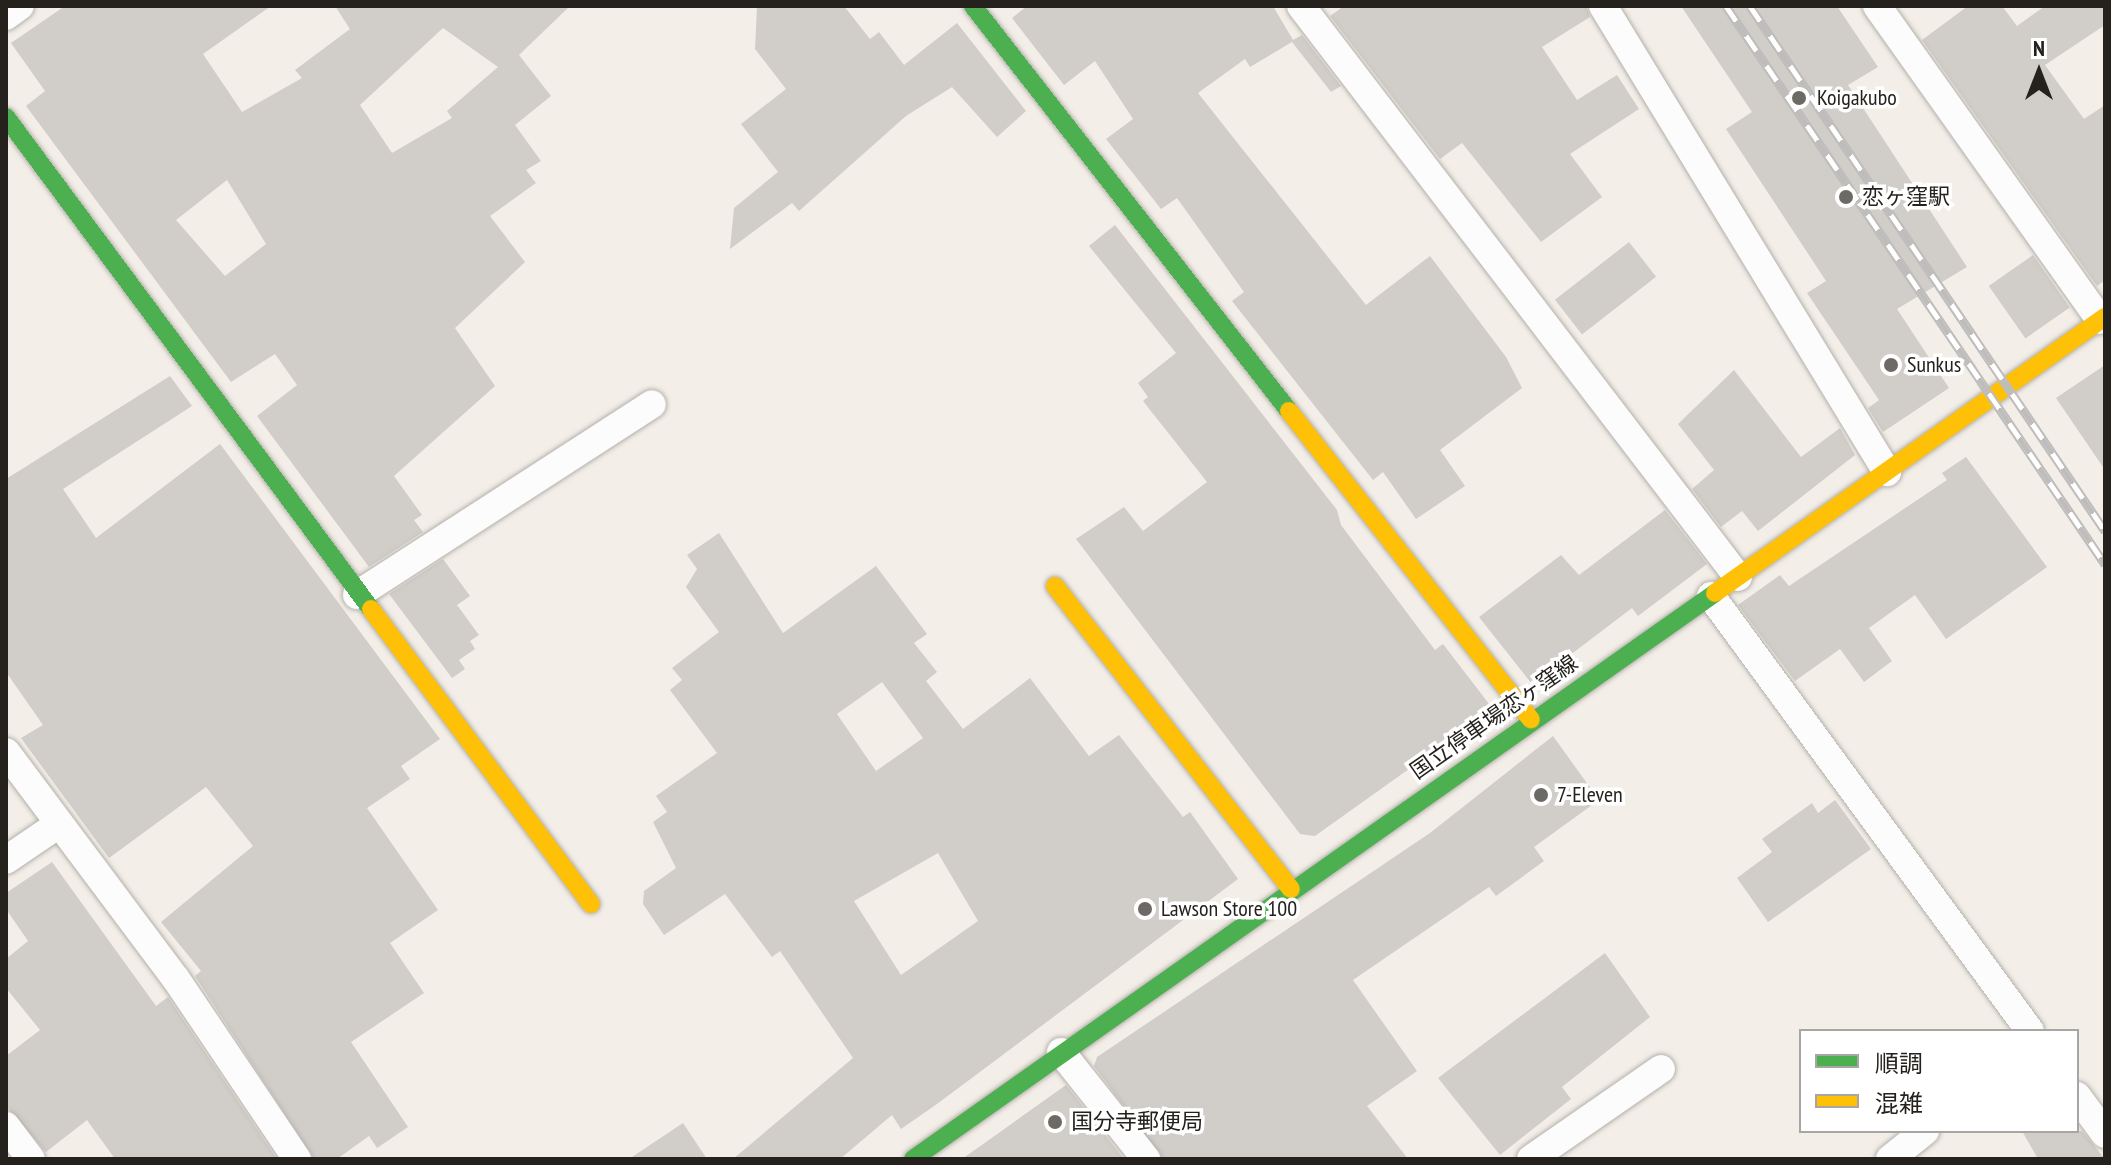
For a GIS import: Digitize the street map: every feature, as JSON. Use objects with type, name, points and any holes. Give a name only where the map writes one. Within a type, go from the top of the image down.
[{"type":"street","points":[[6,16],[20,6]]},
{"type":"street","points":[[973,6],[1531,720]]},
{"type":"street","points":[[1301,6],[1738,577]]},
{"type":"street","points":[[1603,6],[1887,472]]},
{"type":"street","points":[[1877,6],[2103,318]]},
{"type":"street","points":[[6,117],[357,595],[591,904]]},
{"type":"street","name":"国立停車場恋ヶ窪線","points":[[913,1159],[2103,318]]},
{"type":"street","points":[[357,595],[652,404]]},
{"type":"street","points":[[1055,586],[1291,889]]},
{"type":"street","points":[[1711,596],[2029,1029]]},
{"type":"street","points":[[6,752],[176,979],[297,1159]]},
{"type":"street","points":[[6,860],[59,824]]},
{"type":"street","points":[[1061,1052],[1146,1159]]},
{"type":"street","points":[[1531,1159],[1661,1069]]},
{"type":"street","points":[[2079,1099],[2105,1134]]},
{"type":"street","points":[[6,1126],[31,1159]]},
{"type":"street","points":[[1890,1159],[1922,1133]]},
{"type":"building","points":[[65,6],[271,6],[203,54],[242,112],[302,78],[295,70],[350,29],[335,6],[570,6],[519,55],[551,96],[515,125],[541,161],[526,170],[536,183],[490,216],[525,262],[455,328],[495,386],[394,476],[422,515],[414,520],[423,532],[369,567],[257,416],[297,385],[275,354],[231,382],[26,106],[45,91],[11,43]],"holes":[[[443,28],[498,67],[447,111],[452,118],[392,153],[360,105]],[[227,180],[266,244],[225,276],[176,220]]]},
{"type":"building","points":[[757,6],[844,6],[870,39],[879,32],[904,65],[957,23],[1026,111],[997,137],[952,87],[906,116],[799,211],[792,203],[730,249],[734,208],[778,172],[741,124],[786,89],[755,49]]},
{"type":"building","points":[[1027,6],[1273,6],[1293,40],[1302,35],[1341,86],[1331,92],[1292,42],[1250,67],[1245,59],[1198,93],[1366,305],[1430,256],[1506,357],[1522,388],[1440,450],[1465,486],[1416,519],[1383,472],[1373,480],[1232,301],[1244,292],[1177,198],[1161,209],[1106,139],[1133,119],[1095,61],[1064,85],[1012,18]]},
{"type":"building","points":[[1344,6],[1586,6],[1590,17],[1542,47],[1577,100],[1617,75],[1639,109],[1570,154],[1602,197],[1541,242],[1462,143],[1440,159],[1330,16]]},
{"type":"building","name":"恋ヶ窪駅","points":[[1681,6],[1837,6],[1878,67],[1848,85],[1967,267],[1897,309],[1949,388],[1883,432],[1868,408],[1879,400],[1807,293],[1826,281],[1726,129],[1752,112]]},
{"type":"building","points":[[1968,6],[2002,6],[2017,26],[2045,6],[2105,6],[2105,25],[2045,65],[2084,119],[2105,105],[2105,280],[2097,286],[1922,40]]},
{"type":"building","points":[[1115,225],[1337,510],[1341,525],[1435,650],[1443,644],[1493,709],[1315,836],[1300,834],[1076,539],[1124,507],[1143,531],[1207,482],[1143,401],[1148,397],[1138,383],[1176,353],[1089,246]]},
{"type":"building","points":[[1629,242],[1656,277],[1582,335],[1555,300]]},
{"type":"building","points":[[2033,255],[2070,307],[2025,338],[1989,286]]},
{"type":"building","points":[[2105,365],[2105,470],[2056,398]]},
{"type":"building","points":[[1734,370],[1801,457],[1840,428],[1855,455],[1758,531],[1742,511],[1721,527],[1692,489],[1714,470],[1678,424]]},
{"type":"building","points":[[170,376],[192,406],[63,489],[96,538],[220,444],[440,739],[401,766],[410,779],[367,808],[438,910],[390,943],[424,993],[351,1042],[408,1127],[377,1148],[369,1136],[337,1159],[314,1159],[195,976],[201,971],[161,922],[253,846],[206,787],[109,858],[21,738],[43,725],[6,672],[6,479]]},
{"type":"building","points":[[1966,457],[2047,567],[1946,639],[1915,595],[1869,628],[1892,661],[1864,682],[1840,649],[1795,681],[1738,605],[1780,575],[1789,586],[1947,480],[1942,473]]},
{"type":"building","points":[[1665,510],[1707,564],[1638,616],[1632,608],[1532,684],[1479,617],[1561,555],[1579,575]]},
{"type":"building","points":[[719,533],[783,633],[876,566],[927,634],[914,643],[937,672],[926,681],[963,729],[1030,678],[1089,756],[1119,735],[1183,817],[1190,812],[1238,879],[901,1129],[892,1115],[840,1159],[733,1159],[853,1058],[780,951],[772,957],[725,894],[664,935],[643,904],[644,891],[676,868],[653,822],[667,812],[656,796],[717,753],[670,690],[682,680],[672,668],[719,632],[686,587],[697,569],[687,555]],"holes":[[[882,682],[923,738],[876,771],[837,714]],[[938,853],[978,921],[901,975],[854,901]]]},
{"type":"building","points":[[443,559],[470,596],[457,605],[479,635],[470,641],[475,649],[459,660],[465,669],[452,678],[389,594]]},
{"type":"building","points":[[1553,736],[1599,800],[1534,847],[1544,861],[1496,896],[1489,887],[1353,980],[1417,1071],[1367,1106],[1408,1159],[1163,1159],[1094,1066],[1097,1057],[1430,833]]},
{"type":"building","points":[[1835,800],[1871,849],[1768,922],[1737,878],[1772,852],[1762,839],[1812,803],[1818,813]]},
{"type":"building","points":[[52,862],[156,1006],[168,997],[277,1159],[115,1159],[87,1120],[46,1152],[6,1106],[6,1056],[40,1030],[6,988],[6,959],[28,941],[6,909],[6,893]]},
{"type":"building","points":[[1605,953],[1650,1017],[1562,1087],[1571,1099],[1500,1155],[1438,1078]]},
{"type":"building","name":"国分寺郵便局","points":[[1066,1085],[1124,1159],[962,1159]]},
{"type":"building","points":[[683,1123],[707,1159],[629,1159]]},
{"type":"building","points":[[2082,1131],[2105,1159],[2038,1159],[2023,1133]]},
{"type":"railway","points":[[1726,6],[2105,564]]},
{"type":"railway","points":[[1750,6],[2105,531]]},
{"type":"traffic: fast","points":[[973,6],[1289,411]]},
{"type":"traffic: fast","points":[[6,117],[371,609]]},
{"type":"traffic: fast","points":[[913,1159],[1715,593]]},
{"type":"traffic: slow","points":[[1715,593],[2105,317]]},
{"type":"traffic: slow","points":[[1289,411],[1531,720]]},
{"type":"traffic: slow","points":[[1055,586],[1291,889]]},
{"type":"traffic: slow","points":[[371,609],[591,904]]},
{"type":"place","name":"Koigakubo","points":[[1799,98]]},
{"type":"place","name":"恋ヶ窪駅","points":[[1846,197]]},
{"type":"place","name":"Sunkus","points":[[1891,365]]},
{"type":"place","name":"7-Eleven","points":[[1541,795]]},
{"type":"place","name":"Lawson Store 100","points":[[1145,909]]},
{"type":"place","name":"国分寺郵便局","points":[[1055,1122]]}]
